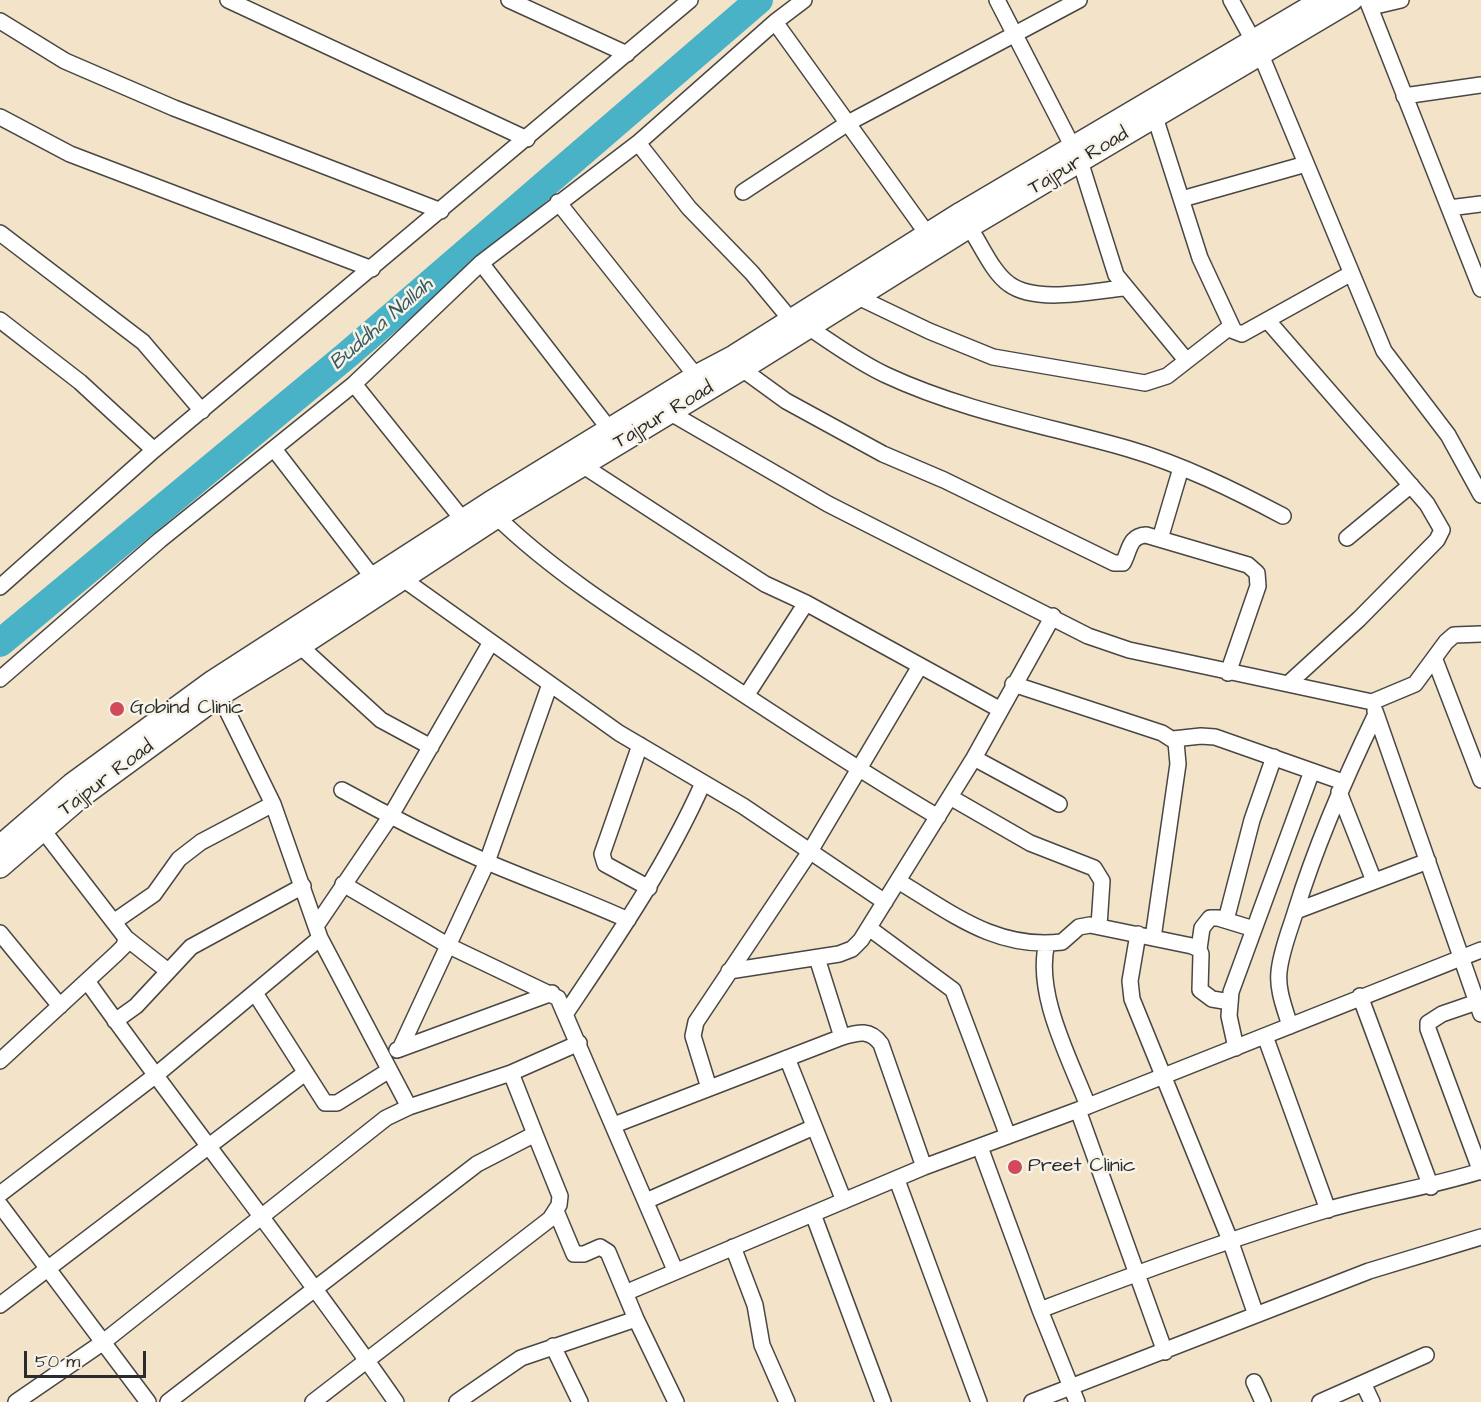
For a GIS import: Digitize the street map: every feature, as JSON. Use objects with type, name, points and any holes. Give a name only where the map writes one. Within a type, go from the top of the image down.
[{"type":"main road","name":"Tajpur Road","points":[[0,846],[72,784],[463,520],[696,376],[858,297],[969,227],[1077,154],[1155,117],[1257,48],[1322,0]]},
{"type":"main road","name":"Tajpur Road","points":[[0,867],[82,796],[217,688],[300,646],[497,516],[742,369],[800,324],[928,235],[1077,154],[1257,48],[1363,2]]},
{"type":"street","points":[[228,0],[527,138]]},
{"type":"street","points":[[509,0],[627,54]]},
{"type":"street","points":[[0,587],[154,450],[690,0]]},
{"type":"street","points":[[0,679],[160,540],[354,384],[482,263],[558,202],[638,143],[775,22],[804,0]]},
{"type":"street","points":[[997,0],[1077,154],[1111,264],[1124,288],[1186,360]]},
{"type":"street","points":[[743,192],[848,123],[1079,0]]},
{"type":"street","points":[[1231,0],[1257,48],[1350,273],[1389,359],[1436,417],[1481,495]]},
{"type":"street","points":[[1401,0],[1363,2],[1479,281]]},
{"type":"street","points":[[0,21],[37,46],[174,108],[441,211]]},
{"type":"street","points":[[775,22],[928,235]]},
{"type":"street","points":[[1404,96],[1481,85]]},
{"type":"street","points":[[0,117],[70,154],[372,269]]},
{"type":"street","points":[[1155,117],[1200,258],[1230,327],[1240,335],[1350,273]]},
{"type":"street","points":[[638,143],[689,208],[800,324],[855,359],[926,390],[1005,416],[1129,449],[1181,468],[1235,491],[1283,516]]},
{"type":"street","points":[[1182,199],[1306,164]]},
{"type":"street","points":[[558,202],[696,376]]},
{"type":"street","points":[[1449,208],[1481,204]]},
{"type":"street","points":[[969,227],[1001,276],[1010,285],[1023,291],[1051,295],[1124,288]]},
{"type":"street","points":[[0,233],[143,342],[202,411]]},
{"type":"street","points":[[482,263],[610,430]]},
{"type":"street","points":[[858,297],[929,331],[993,357],[1145,383],[1162,379],[1230,327]]},
{"type":"street","points":[[0,320],[80,382],[154,450]]},
{"type":"street","points":[[1268,321],[1411,485],[1438,520],[1441,534],[1359,620],[1289,683]]},
{"type":"street","points":[[742,369],[786,401],[884,454],[944,480],[1114,563],[1123,563],[1136,536],[1146,535],[1248,565],[1257,573],[1259,580],[1252,607],[1228,673]]},
{"type":"street","points":[[354,384],[463,520]]},
{"type":"street","points":[[669,412],[828,504],[1105,643],[1228,673],[1289,683],[1374,708]]},
{"type":"street","points":[[274,449],[374,579]]},
{"type":"street","points":[[582,465],[765,585],[806,603],[999,709]]},
{"type":"street","points":[[1160,539],[1181,468]]},
{"type":"street","points":[[1347,538],[1411,485]]},
{"type":"street","points":[[497,516],[555,567],[645,631],[857,769],[938,817]]},
{"type":"street","points":[[402,579],[640,745],[743,806],[809,853],[885,902]]},
{"type":"street","points":[[746,696],[806,603]]},
{"type":"street","points":[[729,971],[817,958],[852,949],[870,928],[974,758],[999,709],[1053,616]]},
{"type":"street","points":[[1290,1026],[1280,994],[1278,974],[1312,860],[1374,708],[1415,684],[1435,660],[1446,642],[1454,635],[1481,634]]},
{"type":"street","points":[[0,1194],[156,1075],[255,993],[317,932],[343,884],[390,817],[491,642]]},
{"type":"street","points":[[300,646],[381,720],[431,747]]},
{"type":"street","points":[[1435,660],[1481,780]]},
{"type":"street","points":[[709,1088],[693,1036],[696,1022],[809,853],[920,666]]},
{"type":"street","points":[[255,993],[325,1103],[331,1105],[344,1100],[400,1049],[488,862],[550,684]]},
{"type":"street","points":[[1013,684],[1173,739],[1215,737],[1312,771],[1341,787],[1374,881]]},
{"type":"street","points":[[217,688],[273,804],[317,932],[384,1064],[409,1107]]},
{"type":"street","points":[[1040,1310],[1230,1240],[1328,1210],[1481,1172],[1428,1029],[1428,1023],[1434,1017],[1479,1008],[1374,708]]},
{"type":"street","points":[[1173,739],[1178,751],[1178,764],[1146,936],[1130,993],[1230,1240],[1256,1315]]},
{"type":"street","points":[[640,745],[602,854],[605,864],[650,888]]},
{"type":"street","points":[[1226,920],[1251,820],[1274,757]]},
{"type":"street","points":[[974,758],[1059,804]]},
{"type":"street","points":[[1236,1048],[1229,1017],[1230,1002],[1254,929],[1312,771]]},
{"type":"street","points":[[566,1012],[650,888],[674,847],[703,783]]},
{"type":"street","points":[[342,790],[390,817],[488,862],[576,896],[628,920]]},
{"type":"street","points":[[950,797],[1030,843],[1094,868],[1102,881],[1099,926]]},
{"type":"street","points":[[115,921],[154,894],[179,859],[201,842],[273,804]]},
{"type":"street","points":[[42,829],[126,938],[168,971]]},
{"type":"street","points":[[1296,911],[1428,861]]},
{"type":"street","points":[[898,881],[990,935],[1047,943],[1067,940],[1083,925],[1099,926],[1199,949]]},
{"type":"street","points":[[343,884],[449,946],[552,993],[558,998],[566,1012],[675,1270]]},
{"type":"street","points":[[115,1021],[136,1006],[179,957],[199,942],[242,921],[303,886]]},
{"type":"street","points":[[1230,1002],[1212,999],[1200,990],[1202,960],[1199,949],[1205,923],[1214,917],[1254,929]]},
{"type":"street","points":[[870,928],[953,990],[1008,1136]]},
{"type":"street","points":[[0,933],[60,1006]]},
{"type":"street","points":[[0,1061],[124,946],[126,938]]},
{"type":"street","points":[[1047,943],[1044,959],[1047,995],[1165,1352]]},
{"type":"street","points":[[626,1293],[675,1270],[924,1167],[1083,1108],[1360,996],[1481,950]]},
{"type":"street","points":[[817,958],[842,1037]]},
{"type":"street","points":[[87,981],[207,1147],[316,1288],[396,1402]]},
{"type":"street","points":[[400,1049],[552,993]]},
{"type":"street","points":[[1360,996],[1431,1186]]},
{"type":"street","points":[[614,1125],[842,1037],[867,1032],[881,1044],[924,1167]]},
{"type":"street","points":[[1265,1036],[1328,1210]]},
{"type":"street","points":[[16,1402],[102,1343],[386,1118],[409,1107],[511,1072],[579,1043]]},
{"type":"street","points":[[787,1058],[844,1201]]},
{"type":"street","points":[[511,1072],[560,1196],[556,1212],[571,1251],[577,1256],[600,1247],[606,1249],[636,1319],[676,1402]]},
{"type":"street","points":[[0,1305],[49,1270],[305,1073]]},
{"type":"street","points":[[646,1201],[814,1127]]},
{"type":"street","points":[[168,1402],[477,1164],[535,1134]]},
{"type":"street","points":[[980,1147],[1040,1310],[1077,1402]]},
{"type":"street","points":[[897,1180],[980,1402]]},
{"type":"street","points":[[0,1205],[148,1402]]},
{"type":"street","points":[[313,1402],[556,1212]]},
{"type":"street","points":[[813,1214],[883,1402]]},
{"type":"street","points":[[1032,1402],[1369,1271],[1481,1240]]},
{"type":"street","points":[[733,1247],[755,1305],[762,1346],[787,1402]]},
{"type":"street","points":[[457,1402],[507,1367],[553,1346],[636,1319]]},
{"type":"street","points":[[553,1346],[580,1402]]},
{"type":"street","points":[[1320,1402],[1426,1355]]},
{"type":"street","points":[[1254,1382],[1263,1402]]},
{"type":"street","points":[[1363,1383],[1372,1402]]},
{"type":"waterway","name":"Buddha Nallah","points":[[0,643],[347,355],[759,0]]},
{"type":"place","name":"Gobind Clinic","points":[[117,709]]},
{"type":"place","name":"Preet Clinic","points":[[1015,1167]]}]
